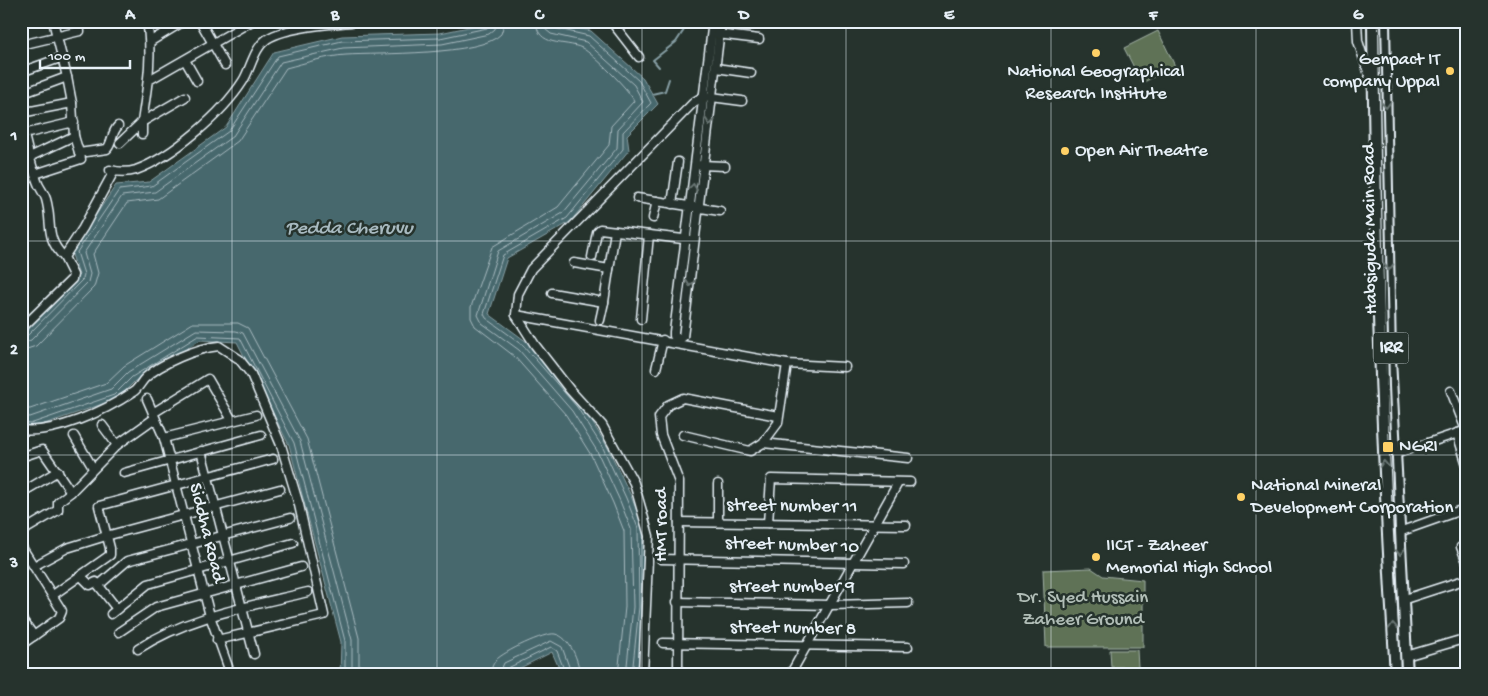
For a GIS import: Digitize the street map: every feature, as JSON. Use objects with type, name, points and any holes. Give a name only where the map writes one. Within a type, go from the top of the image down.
[{"type":"main road","name":"Habsiguda Main Road","points":[[1373,21],[1374,169],[1384,462],[1396,675]]},
{"type":"main road","name":"Habsiguda Main Road","points":[[1384,21],[1390,359],[1407,675]]},
{"type":"main road","points":[[1374,169],[1388,171]]},
{"type":"street","points":[[35,174],[81,159],[74,136],[72,103],[63,57],[53,21]]},
{"type":"street","points":[[142,134],[142,122],[149,80],[151,41],[147,21]]},
{"type":"street","points":[[151,41],[184,21]]},
{"type":"street","points":[[200,21],[225,66]]},
{"type":"street","points":[[149,80],[252,21]]},
{"type":"street","points":[[64,257],[83,228],[112,170],[134,171],[150,164],[194,133],[237,90],[257,51],[268,38],[291,30],[326,24],[364,21]]},
{"type":"street","points":[[611,21],[639,58]]},
{"type":"street","points":[[713,21],[716,34],[716,68],[713,97],[683,337],[679,339],[674,336],[704,96],[716,34],[721,21]]},
{"type":"street","points":[[1357,21],[1360,50],[1374,88]]},
{"type":"street","points":[[21,45],[80,31]]},
{"type":"street","points":[[716,34],[759,39]]},
{"type":"street","points":[[21,72],[63,57]]},
{"type":"street","points":[[185,60],[197,81]]},
{"type":"street","points":[[716,68],[751,73]]},
{"type":"street","points":[[21,94],[67,77]]},
{"type":"street","points":[[643,675],[649,536],[634,483],[602,425],[570,390],[535,345],[516,315],[518,294],[531,268],[681,114],[704,96],[742,101]]},
{"type":"street","points":[[120,143],[142,122],[185,97]]},
{"type":"street","points":[[21,113],[72,103]]},
{"type":"street","points":[[21,120],[25,159],[35,174],[46,198],[50,235],[73,275],[72,279],[21,329]]},
{"type":"street","points":[[23,138],[74,122]]},
{"type":"street","points":[[79,153],[107,150],[113,132],[118,126]]},
{"type":"street","points":[[25,159],[74,136]]},
{"type":"street","points":[[672,204],[678,162]]},
{"type":"street","points":[[696,165],[725,166]]},
{"type":"street","points":[[637,198],[720,211]]},
{"type":"street","points":[[653,218],[658,201]]},
{"type":"street","points":[[592,256],[598,230],[695,241]]},
{"type":"street","points":[[600,320],[615,231]]},
{"type":"street","points":[[641,319],[649,235]]},
{"type":"street","points":[[574,263],[609,269]]},
{"type":"street","points":[[552,293],[604,302]]},
{"type":"street","points":[[678,304],[687,305]]},
{"type":"street","points":[[516,315],[663,340],[787,364],[845,367]]},
{"type":"street","points":[[656,369],[663,340]]},
{"type":"street","points":[[21,430],[32,431],[51,428],[109,406],[133,392],[146,376],[191,351],[218,346],[239,359],[251,374],[281,445],[299,505],[324,615],[218,640]]},
{"type":"street","points":[[683,435],[750,451],[763,443],[778,423],[787,364]]},
{"type":"street","points":[[21,532],[58,510],[58,502],[71,492],[117,445],[154,416],[208,379],[232,420]]},
{"type":"street","points":[[1395,454],[1466,430],[1451,391]]},
{"type":"street","name":"HMT road","points":[[678,675],[679,482],[661,435],[659,417],[668,405],[683,398],[778,416]]},
{"type":"street","name":"Siddha Road","points":[[147,400],[164,438],[210,616],[231,675]]},
{"type":"street","points":[[164,438],[256,415]]},
{"type":"street","points":[[102,425],[117,445]]},
{"type":"street","points":[[1457,433],[1467,465]]},
{"type":"street","points":[[124,473],[261,435]]},
{"type":"street","points":[[74,436],[93,468]]},
{"type":"street","points":[[763,443],[908,458]]},
{"type":"street","points":[[21,457],[42,450],[71,492]]},
{"type":"street","points":[[200,451],[216,505],[240,609],[254,654]]},
{"type":"street","points":[[53,595],[110,555],[110,548],[99,506],[273,459]]},
{"type":"street","points":[[21,493],[58,471]]},
{"type":"street","points":[[768,523],[772,479],[910,482]]},
{"type":"street","points":[[790,675],[898,483]]},
{"type":"street","points":[[718,484],[718,522]]},
{"type":"street","points":[[34,566],[67,548],[216,505],[280,489]]},
{"type":"street","points":[[1399,532],[1467,508]]},
{"type":"street","points":[[81,576],[90,585],[96,582],[99,584],[127,561],[290,518]]},
{"type":"street","name":"street number 11","points":[[679,522],[906,525]]},
{"type":"street","points":[[99,584],[114,612],[148,584],[199,568],[293,543]]},
{"type":"street","points":[[1462,547],[1467,562]]},
{"type":"street","points":[[21,645],[62,614],[53,595],[22,548]]},
{"type":"street","name":"street number 10","points":[[662,559],[904,564]]},
{"type":"street","points":[[119,632],[156,606],[301,567]]},
{"type":"street","points":[[1402,600],[1467,579]]},
{"type":"street","points":[[138,649],[158,635],[210,616],[308,592]]},
{"type":"street","name":"street number 9","points":[[677,602],[830,605],[908,603]]},
{"type":"street","points":[[21,618],[34,636]]},
{"type":"street","points":[[1406,656],[1467,638]]},
{"type":"street","name":"street number 8","points":[[663,643],[908,647]]},
{"type":"green space","points":[[1158,31],[1175,66],[1142,83],[1124,48]]},
{"type":"green space","name":"Dr. Syed Hussain Zaheer Ground","points":[[1091,568],[1103,576],[1143,580],[1143,647],[1046,647],[1043,570]]},
{"type":"green space","points":[[1110,650],[1137,650],[1138,667],[1111,667]]},
{"type":"water","name":"Pedda Cheruvu","points":[[497,21],[544,21],[591,31],[643,78],[658,104],[627,135],[629,150],[570,222],[507,258],[489,314],[527,342],[581,404],[607,446],[631,496],[643,527],[644,608],[637,675],[562,675],[552,652],[506,675],[340,675],[341,642],[289,445],[237,342],[200,340],[135,381],[117,399],[30,429],[21,427],[21,334],[79,275],[71,252],[116,185],[149,182],[226,127],[274,52],[342,36],[440,33]]},
{"type":"waterway","points":[[659,67],[653,60],[676,42],[690,21]]},
{"type":"waterway","points":[[652,94],[665,91],[669,79]]},
{"type":"railway","points":[[1381,21],[1389,386],[1401,675]]},
{"type":"place","name":"National Geographical Research Institute","points":[[1096,53]]},
{"type":"place","name":"Genpact IT company Uppal","points":[[1450,71]]},
{"type":"place","name":"Open Air Theatre","points":[[1065,151]]},
{"type":"place","name":"NGRI","points":[[1388,447]]},
{"type":"place","name":"National Mineral Development Corporation","points":[[1241,497]]},
{"type":"place","name":"IICT - Zaheer Memorial High School","points":[[1096,557]]}]
